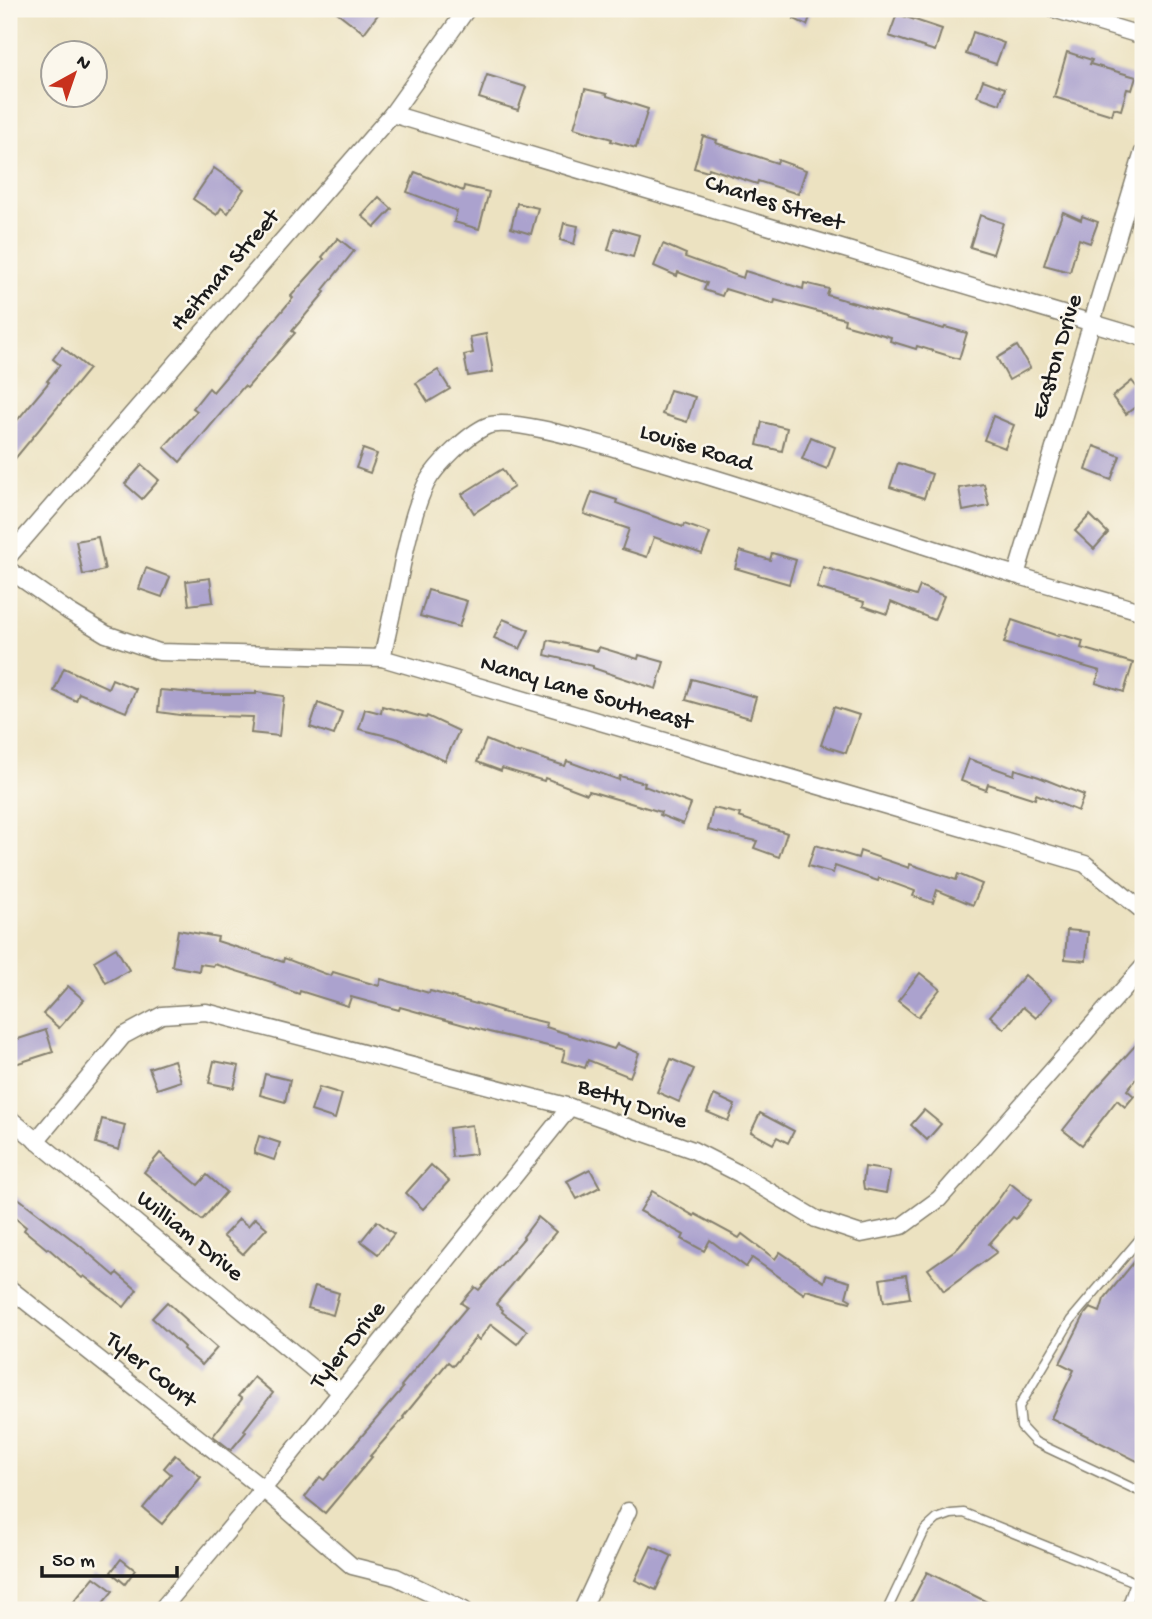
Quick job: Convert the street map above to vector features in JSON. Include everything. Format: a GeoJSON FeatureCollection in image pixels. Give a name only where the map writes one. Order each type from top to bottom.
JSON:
{"type":"FeatureCollection","features":[{"type":"Feature","properties":{"kind":"street","name":"Heitman Street"},"geometry":{"type":"LineString","coordinates":[[9,556],[392,114],[467,9]]}},
{"type":"Feature","properties":{"kind":"street"},"geometry":{"type":"LineString","coordinates":[[1053,9],[1143,36]]}},
{"type":"Feature","properties":{"kind":"street","name":"Charles Street"},"geometry":{"type":"LineString","coordinates":[[392,114],[1143,338]]}},
{"type":"Feature","properties":{"kind":"street","name":"Easton Drive"},"geometry":{"type":"LineString","coordinates":[[1016,575],[1143,152]]}},
{"type":"Feature","properties":{"kind":"street","name":"Louise Road"},"geometry":{"type":"LineString","coordinates":[[382,658],[409,535],[428,481],[443,461],[474,433],[497,424],[521,425],[562,434],[704,474],[1016,575],[1143,612]]}},
{"type":"Feature","properties":{"kind":"street","name":"Nancy Lane Southeast"},"geometry":{"type":"LineString","coordinates":[[9,570],[106,634],[159,652],[382,658],[1085,864],[1143,911]]}},
{"type":"Feature","properties":{"kind":"street","name":"Betty Drive"},"geometry":{"type":"LineString","coordinates":[[36,1140],[123,1036],[162,1015],[206,1012],[570,1107],[693,1150],[816,1219],[860,1234],[902,1226],[939,1199],[1143,967]]}},
{"type":"Feature","properties":{"kind":"street","name":"Tyler Drive"},"geometry":{"type":"LineString","coordinates":[[161,1610],[341,1392],[570,1107]]}},
{"type":"Feature","properties":{"kind":"street","name":"William Drive"},"geometry":{"type":"LineString","coordinates":[[9,1118],[341,1392]]}},
{"type":"Feature","properties":{"kind":"street","name":"Tyler Court"},"geometry":{"type":"LineString","coordinates":[[9,1288],[262,1489],[352,1566],[396,1577],[464,1610]]}},
{"type":"Feature","properties":{"kind":"street"},"geometry":{"type":"LineString","coordinates":[[582,1610],[628,1511]]}},
{"type":"Feature","properties":{"kind":"lane"},"geometry":{"type":"LineString","coordinates":[[1143,1235],[1070,1320],[1019,1407],[1021,1427],[1035,1443],[1143,1493]]}},
{"type":"Feature","properties":{"kind":"lane"},"geometry":{"type":"LineString","coordinates":[[887,1610],[925,1530],[937,1519],[964,1513],[1139,1581],[1125,1610]]}},
{"type":"Feature","properties":{"kind":"building"},"geometry":{"type":"Polygon","coordinates":[[[333,9],[382,9],[364,33],[333,9]]]}},
{"type":"Feature","properties":{"kind":"building"},"geometry":{"type":"Polygon","coordinates":[[[798,9],[813,9],[807,25],[794,19],[798,9]]]}},
{"type":"Feature","properties":{"kind":"building"},"geometry":{"type":"Polygon","coordinates":[[[897,14],[942,29],[935,51],[889,36],[897,14]]]}},
{"type":"Feature","properties":{"kind":"building"},"geometry":{"type":"Polygon","coordinates":[[[973,32],[1004,43],[996,64],[966,54],[973,32]]]}},
{"type":"Feature","properties":{"kind":"building"},"geometry":{"type":"Polygon","coordinates":[[[1067,52],[1092,60],[1090,64],[1136,77],[1132,90],[1127,89],[1121,110],[1114,108],[1112,115],[1054,97],[1067,52]]]}},
{"type":"Feature","properties":{"kind":"building"},"geometry":{"type":"Polygon","coordinates":[[[487,75],[526,87],[518,110],[479,98],[487,75]]]}},
{"type":"Feature","properties":{"kind":"building"},"geometry":{"type":"Polygon","coordinates":[[[983,80],[1005,88],[1000,104],[977,96],[983,80]]]}},
{"type":"Feature","properties":{"kind":"building"},"geometry":{"type":"Polygon","coordinates":[[[585,89],[648,109],[636,148],[574,128],[585,89]]]}},
{"type":"Feature","properties":{"kind":"building"},"geometry":{"type":"Polygon","coordinates":[[[703,136],[717,140],[716,143],[806,170],[798,194],[709,168],[708,172],[694,168],[703,136]]]}},
{"type":"Feature","properties":{"kind":"building"},"geometry":{"type":"Polygon","coordinates":[[[214,168],[244,189],[228,213],[221,208],[217,215],[193,199],[214,168]]]}},
{"type":"Feature","properties":{"kind":"building"},"geometry":{"type":"Polygon","coordinates":[[[415,172],[463,191],[464,186],[489,192],[479,229],[454,222],[457,211],[407,192],[415,172]]]}},
{"type":"Feature","properties":{"kind":"building"},"geometry":{"type":"Polygon","coordinates":[[[379,197],[392,209],[375,227],[362,216],[379,197]]]}},
{"type":"Feature","properties":{"kind":"building"},"geometry":{"type":"Polygon","coordinates":[[[517,203],[538,208],[531,234],[511,228],[517,203]]]}},
{"type":"Feature","properties":{"kind":"building"},"geometry":{"type":"Polygon","coordinates":[[[1063,212],[1081,220],[1082,216],[1098,222],[1090,243],[1079,239],[1070,272],[1044,265],[1063,212]]]}},
{"type":"Feature","properties":{"kind":"building"},"geometry":{"type":"Polygon","coordinates":[[[980,215],[1003,223],[993,254],[970,247],[980,215]]]}},
{"type":"Feature","properties":{"kind":"building"},"geometry":{"type":"Polygon","coordinates":[[[564,223],[578,226],[574,244],[560,240],[564,223]]]}},
{"type":"Feature","properties":{"kind":"building"},"geometry":{"type":"Polygon","coordinates":[[[614,228],[639,235],[633,257],[608,250],[614,228]]]}},
{"type":"Feature","properties":{"kind":"building"},"geometry":{"type":"Polygon","coordinates":[[[338,238],[354,251],[323,290],[325,292],[292,331],[295,333],[247,388],[244,386],[180,462],[164,447],[197,411],[193,408],[209,388],[213,392],[293,298],[291,296],[324,259],[322,257],[338,238]]]}},
{"type":"Feature","properties":{"kind":"building"},"geometry":{"type":"Polygon","coordinates":[[[663,244],[686,254],[685,257],[743,278],[745,271],[803,289],[804,283],[829,289],[827,295],[944,329],[945,327],[967,333],[959,359],[890,341],[891,337],[844,324],[845,319],[775,300],[774,304],[725,289],[722,296],[704,290],[707,283],[678,272],[677,276],[654,266],[663,244]]]}},
{"type":"Feature","properties":{"kind":"building"},"geometry":{"type":"Polygon","coordinates":[[[486,334],[493,372],[468,376],[464,355],[473,353],[470,337],[486,334]]]}},
{"type":"Feature","properties":{"kind":"building"},"geometry":{"type":"Polygon","coordinates":[[[1017,346],[1030,368],[1009,380],[997,358],[1017,346]]]}},
{"type":"Feature","properties":{"kind":"building"},"geometry":{"type":"Polygon","coordinates":[[[62,347],[89,369],[9,466],[9,430],[60,365],[53,359],[62,347]]]}},
{"type":"Feature","properties":{"kind":"building"},"geometry":{"type":"Polygon","coordinates":[[[438,370],[450,389],[428,402],[416,383],[438,370]]]}},
{"type":"Feature","properties":{"kind":"building"},"geometry":{"type":"Polygon","coordinates":[[[1132,381],[1143,395],[1143,401],[1126,414],[1112,397],[1132,381]]]}},
{"type":"Feature","properties":{"kind":"building"},"geometry":{"type":"Polygon","coordinates":[[[670,390],[695,397],[687,422],[662,414],[670,390]]]}},
{"type":"Feature","properties":{"kind":"building"},"geometry":{"type":"Polygon","coordinates":[[[993,416],[1014,425],[1005,448],[984,440],[993,416]]]}},
{"type":"Feature","properties":{"kind":"building"},"geometry":{"type":"Polygon","coordinates":[[[762,422],[787,428],[782,451],[757,445],[762,422]]]}},
{"type":"Feature","properties":{"kind":"building"},"geometry":{"type":"Polygon","coordinates":[[[811,437],[835,447],[827,469],[802,459],[811,437]]]}},
{"type":"Feature","properties":{"kind":"building"},"geometry":{"type":"Polygon","coordinates":[[[1094,446],[1120,456],[1111,480],[1086,470],[1094,446]]]}},
{"type":"Feature","properties":{"kind":"building"},"geometry":{"type":"Polygon","coordinates":[[[363,449],[377,454],[370,473],[356,468],[363,449]]]}},
{"type":"Feature","properties":{"kind":"building"},"geometry":{"type":"Polygon","coordinates":[[[898,463],[932,474],[924,498],[890,487],[898,463]]]}},
{"type":"Feature","properties":{"kind":"building"},"geometry":{"type":"Polygon","coordinates":[[[142,465],[159,480],[142,499],[125,484],[142,465]]]}},
{"type":"Feature","properties":{"kind":"building"},"geometry":{"type":"Polygon","coordinates":[[[502,469],[514,487],[474,513],[462,494],[502,469]]]}},
{"type":"Feature","properties":{"kind":"building"},"geometry":{"type":"Polygon","coordinates":[[[984,484],[989,506],[963,511],[959,488],[984,484]]]}},
{"type":"Feature","properties":{"kind":"building"},"geometry":{"type":"Polygon","coordinates":[[[592,492],[683,527],[684,524],[710,533],[702,554],[654,537],[647,557],[622,549],[629,529],[584,514],[592,492]]]}},
{"type":"Feature","properties":{"kind":"building"},"geometry":{"type":"Polygon","coordinates":[[[1090,515],[1108,533],[1094,549],[1075,531],[1090,515]]]}},
{"type":"Feature","properties":{"kind":"building"},"geometry":{"type":"Polygon","coordinates":[[[98,537],[105,570],[83,575],[76,541],[98,537]]]}},
{"type":"Feature","properties":{"kind":"building"},"geometry":{"type":"Polygon","coordinates":[[[740,551],[770,560],[772,553],[796,560],[789,584],[735,568],[740,551]]]}},
{"type":"Feature","properties":{"kind":"building"},"geometry":{"type":"Polygon","coordinates":[[[823,567],[916,596],[920,586],[944,596],[934,620],[891,602],[887,614],[863,606],[864,602],[817,588],[823,567]]]}},
{"type":"Feature","properties":{"kind":"building"},"geometry":{"type":"Polygon","coordinates":[[[146,568],[170,577],[162,597],[139,589],[146,568]]]}},
{"type":"Feature","properties":{"kind":"building"},"geometry":{"type":"Polygon","coordinates":[[[210,578],[213,602],[189,605],[186,581],[210,578]]]}},
{"type":"Feature","properties":{"kind":"building"},"geometry":{"type":"Polygon","coordinates":[[[428,590],[467,601],[459,627],[420,616],[428,590]]]}},
{"type":"Feature","properties":{"kind":"building"},"geometry":{"type":"Polygon","coordinates":[[[503,619],[529,630],[520,649],[494,638],[503,619]]]}},
{"type":"Feature","properties":{"kind":"building"},"geometry":{"type":"Polygon","coordinates":[[[1012,620],[1058,636],[1059,634],[1083,641],[1081,648],[1133,663],[1124,692],[1096,683],[1100,671],[1004,643],[1012,620]]]}},
{"type":"Feature","properties":{"kind":"building"},"geometry":{"type":"Polygon","coordinates":[[[548,640],[598,651],[599,647],[638,659],[639,655],[664,662],[656,689],[593,666],[545,655],[548,640]]]}},
{"type":"Feature","properties":{"kind":"building"},"geometry":{"type":"Polygon","coordinates":[[[64,668],[108,688],[112,679],[136,689],[126,712],[79,693],[76,701],[54,691],[64,668]]]}},
{"type":"Feature","properties":{"kind":"building"},"geometry":{"type":"Polygon","coordinates":[[[692,679],[756,697],[750,718],[686,700],[692,679]]]}},
{"type":"Feature","properties":{"kind":"building"},"geometry":{"type":"Polygon","coordinates":[[[160,690],[206,694],[256,692],[284,696],[279,736],[251,733],[253,717],[158,712],[160,690]]]}},
{"type":"Feature","properties":{"kind":"building"},"geometry":{"type":"Polygon","coordinates":[[[318,703],[342,712],[334,735],[310,727],[318,703]]]}},
{"type":"Feature","properties":{"kind":"building"},"geometry":{"type":"Polygon","coordinates":[[[382,706],[426,718],[427,716],[459,731],[445,761],[399,739],[359,729],[365,709],[381,713],[382,706]]]}},
{"type":"Feature","properties":{"kind":"building"},"geometry":{"type":"Polygon","coordinates":[[[834,707],[859,715],[846,753],[821,745],[834,707]]]}},
{"type":"Feature","properties":{"kind":"building"},"geometry":{"type":"Polygon","coordinates":[[[486,740],[520,754],[521,752],[565,766],[567,761],[619,780],[620,776],[645,783],[644,786],[691,804],[683,824],[660,815],[661,812],[589,791],[587,794],[545,778],[544,781],[502,768],[501,771],[477,762],[486,740]]]}},
{"type":"Feature","properties":{"kind":"building"},"geometry":{"type":"Polygon","coordinates":[[[969,759],[1014,775],[1015,769],[1084,795],[1078,811],[1036,794],[1035,799],[988,784],[986,790],[961,781],[969,759]]]}},
{"type":"Feature","properties":{"kind":"building"},"geometry":{"type":"Polygon","coordinates":[[[713,808],[740,814],[739,817],[787,833],[779,857],[754,848],[757,841],[708,830],[713,808]]]}},
{"type":"Feature","properties":{"kind":"building"},"geometry":{"type":"Polygon","coordinates":[[[815,845],[858,858],[860,851],[909,868],[910,864],[956,880],[958,874],[982,884],[973,905],[937,890],[933,903],[913,896],[915,891],[879,878],[878,881],[835,866],[833,873],[808,866],[815,845]]]}},
{"type":"Feature","properties":{"kind":"building"},"geometry":{"type":"Polygon","coordinates":[[[178,930],[218,937],[217,941],[283,962],[284,958],[331,976],[333,972],[379,986],[381,979],[476,1003],[547,1023],[546,1027],[614,1049],[617,1044],[639,1053],[630,1077],[588,1060],[585,1068],[562,1061],[565,1050],[400,1007],[399,1010],[351,997],[348,1006],[300,991],[299,994],[274,985],[275,983],[214,964],[200,964],[199,971],[172,966],[178,930]]]}},
{"type":"Feature","properties":{"kind":"building"},"geometry":{"type":"Polygon","coordinates":[[[1067,930],[1088,932],[1086,961],[1065,959],[1067,930]]]}},
{"type":"Feature","properties":{"kind":"building"},"geometry":{"type":"Polygon","coordinates":[[[116,948],[129,970],[106,983],[94,961],[116,948]]]}},
{"type":"Feature","properties":{"kind":"building"},"geometry":{"type":"Polygon","coordinates":[[[920,973],[940,989],[918,1017],[898,1001],[920,973]]]}},
{"type":"Feature","properties":{"kind":"building"},"geometry":{"type":"Polygon","coordinates":[[[1025,975],[1052,999],[1036,1018],[1023,1007],[1004,1029],[990,1016],[1025,975]]]}},
{"type":"Feature","properties":{"kind":"building"},"geometry":{"type":"Polygon","coordinates":[[[68,986],[84,1000],[59,1028],[43,1014],[68,986]]]}},
{"type":"Feature","properties":{"kind":"building"},"geometry":{"type":"Polygon","coordinates":[[[46,1030],[53,1052],[12,1065],[9,1042],[46,1030]]]}},
{"type":"Feature","properties":{"kind":"building"},"geometry":{"type":"Polygon","coordinates":[[[1143,1037],[1143,1070],[1127,1090],[1134,1096],[1125,1107],[1117,1100],[1082,1145],[1063,1130],[1143,1037]]]}},
{"type":"Feature","properties":{"kind":"building"},"geometry":{"type":"Polygon","coordinates":[[[671,1059],[694,1069],[679,1102],[657,1092],[671,1059]]]}},
{"type":"Feature","properties":{"kind":"building"},"geometry":{"type":"Polygon","coordinates":[[[174,1060],[181,1081],[157,1089],[149,1068],[174,1060]]]}},
{"type":"Feature","properties":{"kind":"building"},"geometry":{"type":"Polygon","coordinates":[[[214,1061],[239,1066],[234,1088],[209,1083],[214,1061]]]}},
{"type":"Feature","properties":{"kind":"building"},"geometry":{"type":"Polygon","coordinates":[[[265,1074],[290,1080],[285,1102],[260,1095],[265,1074]]]}},
{"type":"Feature","properties":{"kind":"building"},"geometry":{"type":"Polygon","coordinates":[[[319,1087],[342,1094],[335,1119],[311,1111],[319,1087]]]}},
{"type":"Feature","properties":{"kind":"building"},"geometry":{"type":"Polygon","coordinates":[[[714,1095],[735,1105],[728,1121],[707,1112],[714,1095]]]}},
{"type":"Feature","properties":{"kind":"building"},"geometry":{"type":"Polygon","coordinates":[[[924,1110],[941,1124],[927,1140],[911,1125],[924,1110]]]}},
{"type":"Feature","properties":{"kind":"building"},"geometry":{"type":"Polygon","coordinates":[[[760,1113],[794,1131],[788,1143],[777,1137],[773,1144],[751,1132],[760,1113]]]}},
{"type":"Feature","properties":{"kind":"building"},"geometry":{"type":"Polygon","coordinates":[[[102,1119],[125,1125],[119,1150],[96,1143],[102,1119]]]}},
{"type":"Feature","properties":{"kind":"building"},"geometry":{"type":"Polygon","coordinates":[[[472,1125],[476,1154],[452,1157],[449,1128],[472,1125]]]}},
{"type":"Feature","properties":{"kind":"building"},"geometry":{"type":"Polygon","coordinates":[[[259,1136],[280,1143],[274,1160],[254,1153],[259,1136]]]}},
{"type":"Feature","properties":{"kind":"building"},"geometry":{"type":"Polygon","coordinates":[[[160,1153],[198,1185],[207,1175],[226,1192],[202,1220],[144,1172],[160,1153]]]}},
{"type":"Feature","properties":{"kind":"building"},"geometry":{"type":"Polygon","coordinates":[[[431,1165],[449,1181],[423,1209],[406,1193],[431,1165]]]}},
{"type":"Feature","properties":{"kind":"building"},"geometry":{"type":"Polygon","coordinates":[[[865,1167],[890,1171],[886,1193],[864,1189],[865,1167]]]}},
{"type":"Feature","properties":{"kind":"building"},"geometry":{"type":"Polygon","coordinates":[[[590,1169],[600,1187],[577,1199],[567,1181],[590,1169]]]}},
{"type":"Feature","properties":{"kind":"building"},"geometry":{"type":"Polygon","coordinates":[[[1010,1183],[1031,1200],[1016,1219],[1013,1217],[989,1244],[997,1252],[944,1291],[928,1269],[958,1248],[1010,1183]]]}},
{"type":"Feature","properties":{"kind":"building"},"geometry":{"type":"Polygon","coordinates":[[[9,1191],[115,1276],[117,1273],[137,1290],[124,1307],[84,1276],[82,1278],[24,1230],[26,1227],[9,1213],[9,1191]]]}},
{"type":"Feature","properties":{"kind":"building"},"geometry":{"type":"Polygon","coordinates":[[[652,1191],[739,1238],[742,1234],[775,1259],[780,1252],[824,1282],[826,1275],[850,1282],[846,1297],[850,1302],[806,1290],[804,1294],[752,1258],[746,1267],[710,1240],[704,1251],[682,1239],[684,1235],[640,1211],[652,1191]]]}},
{"type":"Feature","properties":{"kind":"building"},"geometry":{"type":"Polygon","coordinates":[[[538,1217],[556,1232],[496,1304],[527,1331],[517,1344],[491,1324],[479,1340],[476,1337],[453,1366],[448,1362],[325,1513],[305,1497],[320,1477],[324,1480],[403,1388],[401,1386],[467,1307],[461,1303],[475,1287],[479,1290],[524,1238],[538,1217]]]}},
{"type":"Feature","properties":{"kind":"building"},"geometry":{"type":"Polygon","coordinates":[[[255,1218],[267,1228],[243,1254],[223,1236],[239,1219],[248,1226],[255,1218]]]}},
{"type":"Feature","properties":{"kind":"building"},"geometry":{"type":"Polygon","coordinates":[[[377,1221],[394,1234],[378,1254],[361,1241],[377,1221]]]}},
{"type":"Feature","properties":{"kind":"building"},"geometry":{"type":"Polygon","coordinates":[[[1143,1251],[1143,1464],[1051,1418],[1074,1370],[1060,1363],[1085,1314],[1090,1308],[1100,1312],[1104,1299],[1143,1251]]]}},
{"type":"Feature","properties":{"kind":"building"},"geometry":{"type":"Polygon","coordinates":[[[906,1275],[910,1298],[884,1302],[880,1279],[906,1275]]]}},
{"type":"Feature","properties":{"kind":"building"},"geometry":{"type":"Polygon","coordinates":[[[315,1286],[339,1293],[333,1315],[308,1308],[315,1286]]]}},
{"type":"Feature","properties":{"kind":"building"},"geometry":{"type":"Polygon","coordinates":[[[167,1302],[217,1348],[202,1365],[152,1318],[167,1302]]]}},
{"type":"Feature","properties":{"kind":"building"},"geometry":{"type":"Polygon","coordinates":[[[254,1377],[273,1393],[231,1450],[213,1436],[242,1399],[238,1396],[254,1377]]]}},
{"type":"Feature","properties":{"kind":"building"},"geometry":{"type":"Polygon","coordinates":[[[175,1455],[201,1477],[162,1524],[143,1508],[171,1474],[164,1468],[175,1455]]]}},
{"type":"Feature","properties":{"kind":"building"},"geometry":{"type":"Polygon","coordinates":[[[651,1546],[672,1556],[656,1590],[635,1580],[651,1546]]]}},
{"type":"Feature","properties":{"kind":"building"},"geometry":{"type":"Polygon","coordinates":[[[121,1559],[135,1570],[125,1584],[111,1572],[121,1559]]]}},
{"type":"Feature","properties":{"kind":"building"},"geometry":{"type":"Polygon","coordinates":[[[927,1572],[1003,1610],[907,1610],[927,1572]]]}},
{"type":"Feature","properties":{"kind":"building"},"geometry":{"type":"Polygon","coordinates":[[[94,1577],[113,1591],[97,1610],[67,1610],[94,1577]]]}},
{"type":"Feature","properties":{"kind":"waterway"},"geometry":{"type":"LineString","coordinates":[[9,15],[17,9]]}}]}
